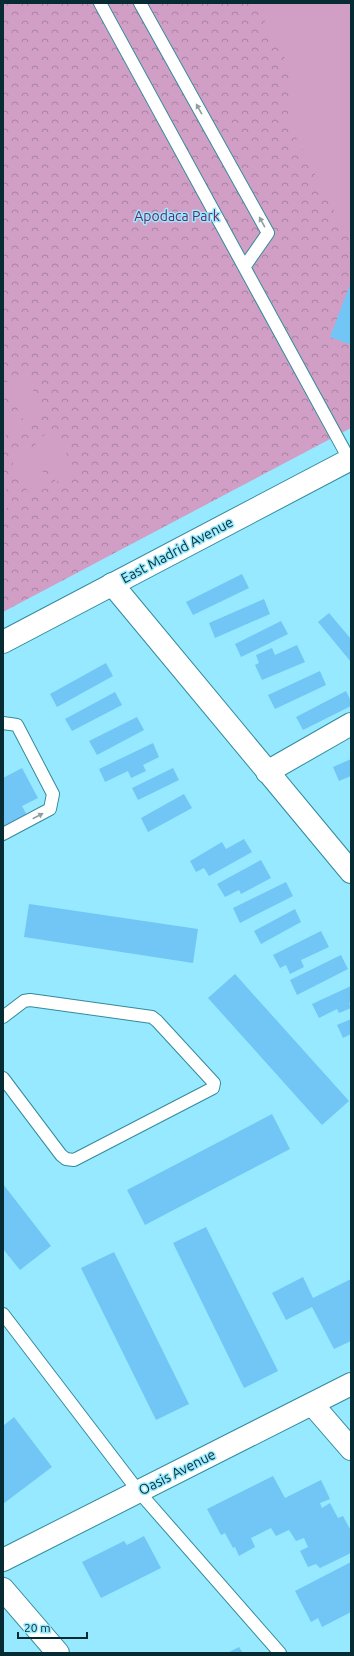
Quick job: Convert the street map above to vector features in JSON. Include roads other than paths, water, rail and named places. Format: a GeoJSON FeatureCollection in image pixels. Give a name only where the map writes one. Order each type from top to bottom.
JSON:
{"type":"FeatureCollection","features":[{"type":"Feature","properties":{"kind":"street","name":"East Madrid Avenue"},"geometry":{"type":"LineString","coordinates":[[3,642],[350,459]]}},
{"type":"Feature","properties":{"kind":"street"},"geometry":{"type":"LineString","coordinates":[[112,584],[351,872]]}},
{"type":"Feature","properties":{"kind":"street"},"geometry":{"type":"LineString","coordinates":[[268,772],[351,724]]}},
{"type":"Feature","properties":{"kind":"street","name":"Oasis Avenue"},"geometry":{"type":"LineString","coordinates":[[3,1560],[351,1384]]}},
{"type":"Feature","properties":{"kind":"street"},"geometry":{"type":"LineString","coordinates":[[312,1404],[351,1449]]}},
{"type":"Feature","properties":{"kind":"street"},"geometry":{"type":"LineString","coordinates":[[3,1589],[58,1653]]}},
{"type":"Feature","properties":{"kind":"lane"},"geometry":{"type":"LineString","coordinates":[[100,3],[350,459]]}},
{"type":"Feature","properties":{"kind":"lane"},"geometry":{"type":"LineString","coordinates":[[140,3],[268,233],[245,266]]}},
{"type":"Feature","properties":{"kind":"lane"},"geometry":{"type":"LineString","coordinates":[[3,723],[17,725],[53,794],[50,809],[3,834]]}},
{"type":"Feature","properties":{"kind":"lane"},"geometry":{"type":"LineString","coordinates":[[3,1017],[24,1001],[30,1000],[152,1018],[157,1020],[214,1083],[213,1088],[74,1160],[66,1159],[61,1155],[3,1078]]}},
{"type":"Feature","properties":{"kind":"lane"},"geometry":{"type":"LineString","coordinates":[[3,1314],[139,1492],[280,1653]]}},
{"type":"Feature","properties":{"kind":"park label","name":"Apodaca Park"},"geometry":{"type":"Point","coordinates":[177,216]}}]}
